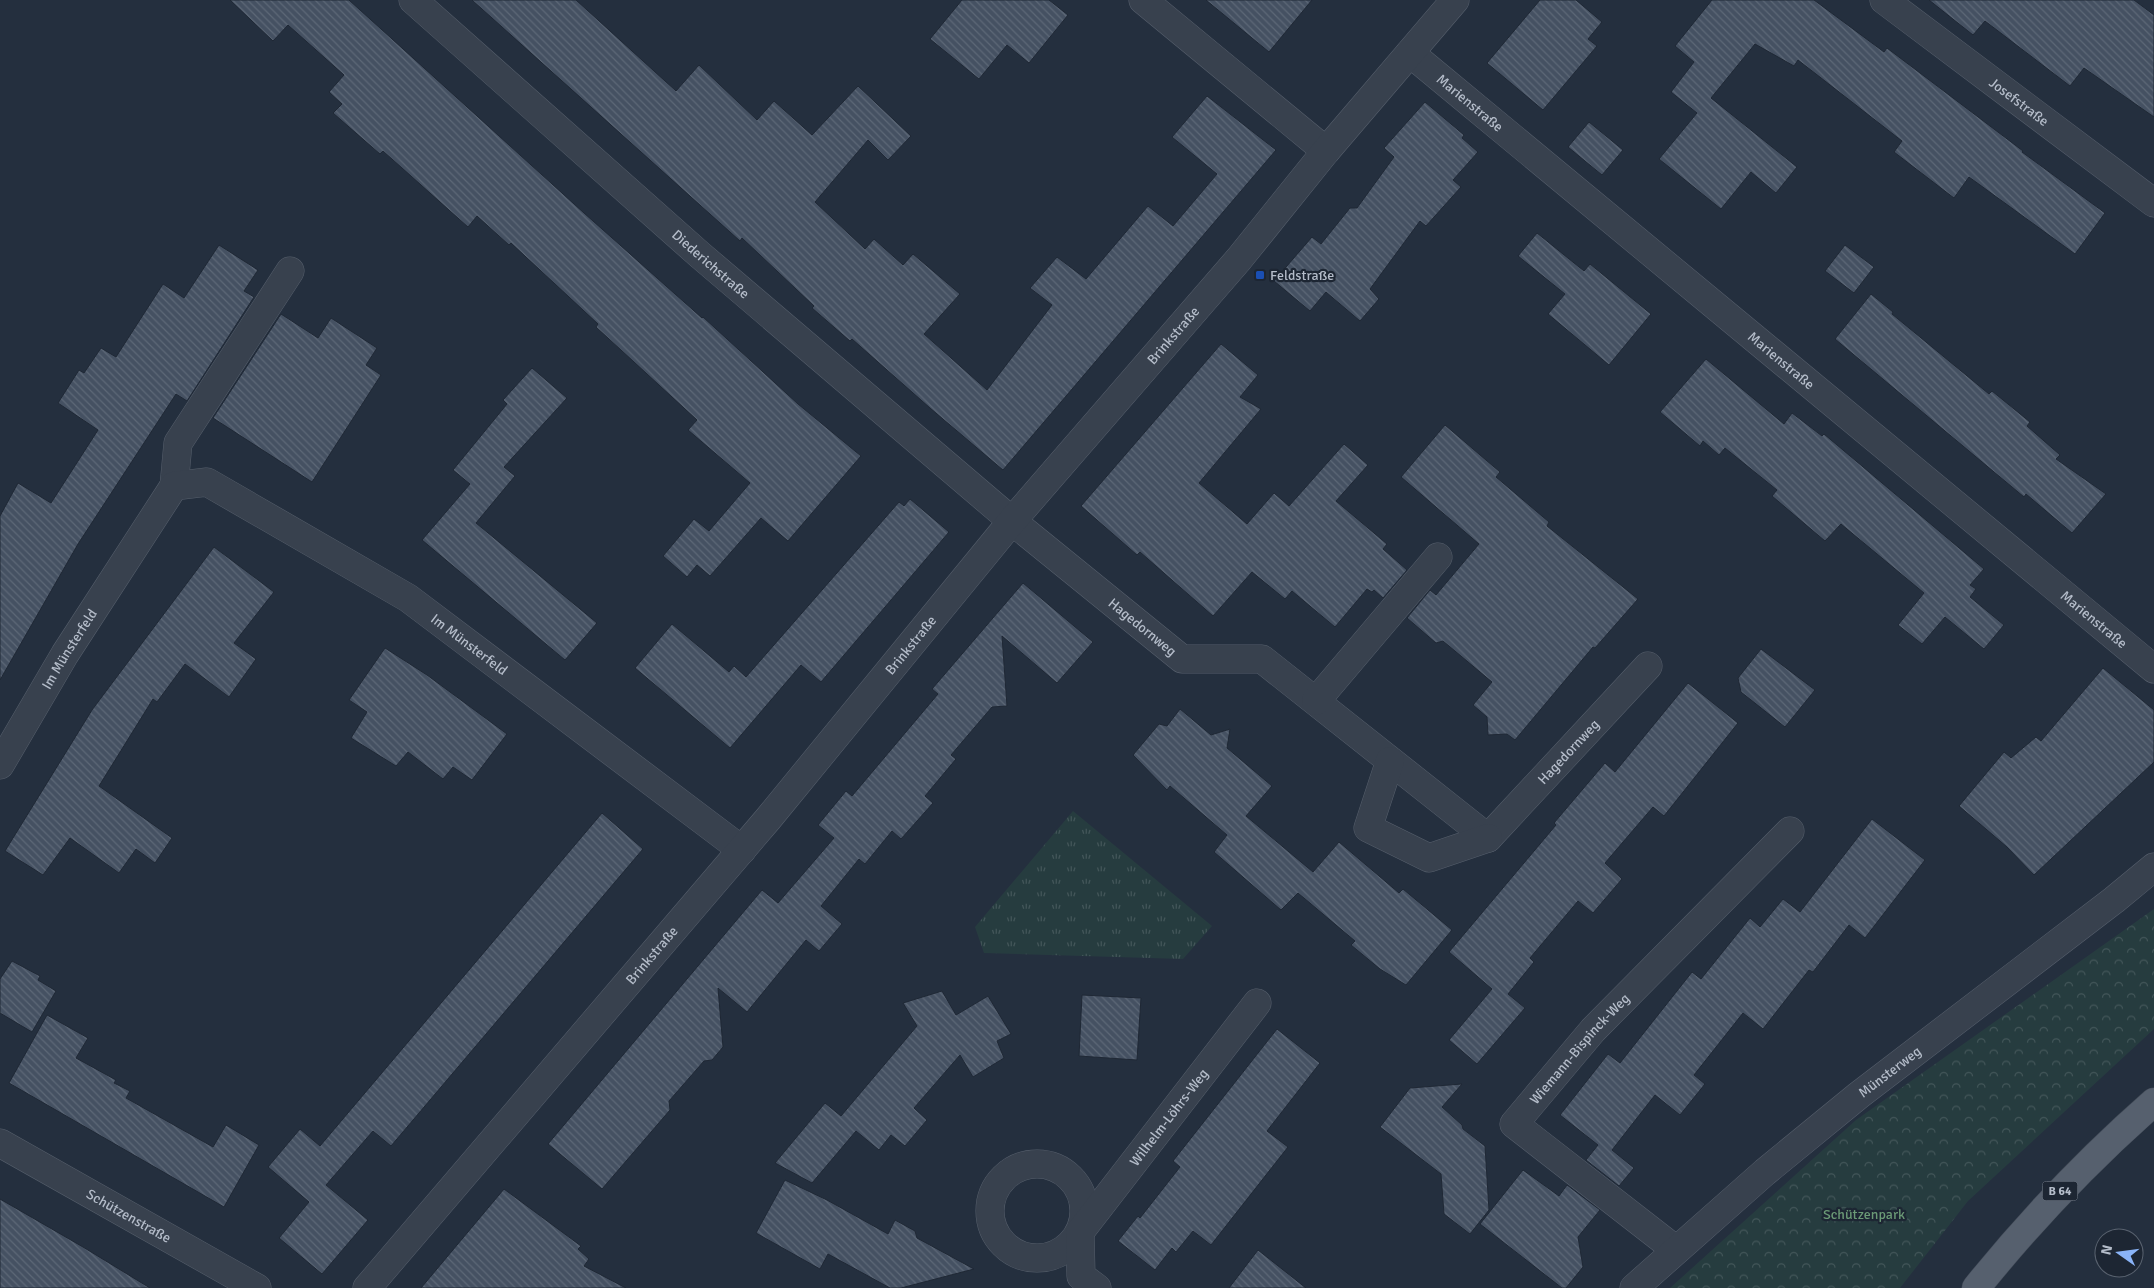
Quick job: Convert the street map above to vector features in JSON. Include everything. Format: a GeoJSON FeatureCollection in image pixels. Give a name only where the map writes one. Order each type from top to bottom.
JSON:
{"type":"FeatureCollection","features":[{"type":"Feature","properties":{"kind":"main road","name":"B 64"},"geometry":{"type":"LineString","coordinates":[[1976,1288],[2053,1198],[2117,1135],[2154,1102]]}},
{"type":"Feature","properties":{"kind":"street","name":"Diederichstraße"},"geometry":{"type":"LineString","coordinates":[[414,0],[700,255],[1012,521]]}},
{"type":"Feature","properties":{"kind":"street"},"geometry":{"type":"LineString","coordinates":[[1143,0],[1326,152]]}},
{"type":"Feature","properties":{"kind":"street","name":"Brinkstraße"},"geometry":{"type":"LineString","coordinates":[[367,1288],[742,850],[1012,521],[1239,259],[1326,152],[1455,0]]}},
{"type":"Feature","properties":{"kind":"street","name":"Josefstraße"},"geometry":{"type":"LineString","coordinates":[[1884,0],[2154,203]]}},
{"type":"Feature","properties":{"kind":"street","name":"Marienstraße"},"geometry":{"type":"LineString","coordinates":[[1410,53],[2154,669]]}},
{"type":"Feature","properties":{"kind":"street","name":"Im Münsterfeld"},"geometry":{"type":"LineString","coordinates":[[0,765],[65,654],[174,486],[178,443],[290,271]]}},
{"type":"Feature","properties":{"kind":"street","name":"Im Münsterfeld"},"geometry":{"type":"LineString","coordinates":[[174,486],[207,482],[408,598],[742,850]]}},
{"type":"Feature","properties":{"kind":"street","name":"Hagedornweg"},"geometry":{"type":"LineString","coordinates":[[1012,521],[1182,659],[1262,659],[1488,838]]}},
{"type":"Feature","properties":{"kind":"street"},"geometry":{"type":"LineString","coordinates":[[1316,701],[1438,557]]}},
{"type":"Feature","properties":{"kind":"street","name":"Hagedornweg"},"geometry":{"type":"LineString","coordinates":[[1390,761],[1368,828],[1429,858],[1488,838],[1648,666]]}},
{"type":"Feature","properties":{"kind":"street","name":"Wiemann-Bispinck-Weg"},"geometry":{"type":"LineString","coordinates":[[1676,1250],[1514,1124],[1593,1030],[1790,830]]}},
{"type":"Feature","properties":{"kind":"street","name":"Münsterweg"},"geometry":{"type":"LineString","coordinates":[[1634,1288],[1765,1172],[1859,1095],[2114,900],[2154,866]]}},
{"type":"Feature","properties":{"kind":"street","name":"Wilhelm-Löhrs-Weg"},"geometry":{"type":"LineString","coordinates":[[1097,1288],[1081,1276],[1080,1232],[1257,1003]]}},
{"type":"Feature","properties":{"kind":"street","name":"Schützenstraße"},"geometry":{"type":"LineString","coordinates":[[0,1143],[257,1288]]}},
{"type":"Feature","properties":{"kind":"green space"},"geometry":{"type":"Polygon","coordinates":[[[1073,811],[1212,926],[1183,959],[984,953],[975,927],[1073,811]]]}},
{"type":"Feature","properties":{"kind":"green space","name":"Schützenpark"},"geometry":{"type":"Polygon","coordinates":[[[2154,909],[2154,1029],[1968,1201],[1900,1288],[1670,1288],[1856,1120],[2154,909]]]}},
{"type":"Feature","properties":{"kind":"building"},"geometry":{"type":"Polygon","coordinates":[[[230,0],[349,0],[798,404],[861,456],[788,541],[761,518],[710,576],[697,565],[687,577],[663,556],[694,519],[709,531],[750,483],[688,430],[697,420],[596,327],[598,324],[511,243],[509,245],[477,216],[468,227],[383,151],[380,154],[333,113],[342,104],[329,92],[344,75],[288,25],[273,41],[230,0]]]}},
{"type":"Feature","properties":{"kind":"building"},"geometry":{"type":"Polygon","coordinates":[[[472,0],[576,0],[676,91],[699,65],[757,120],[774,101],[812,135],[858,86],[911,136],[888,160],[868,140],[815,202],[865,249],[874,239],[903,265],[913,254],[960,294],[924,334],[987,390],[1052,305],[1030,288],[1057,257],[1086,279],[1148,206],[1173,226],[1217,174],[1172,137],[1207,96],[1276,150],[1003,470],[852,339],[850,341],[812,308],[814,306],[742,238],[740,241],[472,0]]]}},
{"type":"Feature","properties":{"kind":"building"},"geometry":{"type":"Polygon","coordinates":[[[962,0],[1049,0],[1068,15],[1029,63],[1007,45],[979,79],[930,39],[962,0]]]}},
{"type":"Feature","properties":{"kind":"building"},"geometry":{"type":"Polygon","coordinates":[[[1206,0],[1312,0],[1269,52],[1206,0]]]}},
{"type":"Feature","properties":{"kind":"building"},"geometry":{"type":"Polygon","coordinates":[[[1540,0],[1576,0],[1602,22],[1588,39],[1597,46],[1543,110],[1487,63],[1540,0]]]}},
{"type":"Feature","properties":{"kind":"building"},"geometry":{"type":"Polygon","coordinates":[[[1712,0],[1814,0],[1884,52],[1887,48],[2105,213],[2075,254],[1969,177],[1954,198],[1894,152],[1902,141],[1798,60],[1794,66],[1755,44],[1711,98],[1797,167],[1776,193],[1751,172],[1721,209],[1659,159],[1697,113],[1671,92],[1694,62],[1675,46],[1712,0]]]}},
{"type":"Feature","properties":{"kind":"building"},"geometry":{"type":"Polygon","coordinates":[[[1929,0],[2134,0],[2154,15],[2154,117],[2084,68],[2070,86],[1985,21],[1973,35],[1929,0]]]}},
{"type":"Feature","properties":{"kind":"building"},"geometry":{"type":"Polygon","coordinates":[[[1425,102],[1464,135],[1462,138],[1478,152],[1453,180],[1461,187],[1426,226],[1420,221],[1370,289],[1379,299],[1360,321],[1326,292],[1310,311],[1274,281],[1312,237],[1321,244],[1350,208],[1357,208],[1394,157],[1384,148],[1425,102]]]}},
{"type":"Feature","properties":{"kind":"building"},"geometry":{"type":"Polygon","coordinates":[[[1589,122],[1623,150],[1602,175],[1568,147],[1589,122]]]}},
{"type":"Feature","properties":{"kind":"building"},"geometry":{"type":"Polygon","coordinates":[[[1537,233],[1584,271],[1590,264],[1651,314],[1609,365],[1548,314],[1565,294],[1518,256],[1537,233]]]}},
{"type":"Feature","properties":{"kind":"building"},"geometry":{"type":"Polygon","coordinates":[[[219,245],[258,270],[244,291],[254,297],[187,401],[176,394],[78,544],[0,680],[0,516],[18,483],[51,503],[98,430],[58,403],[79,370],[84,373],[101,348],[116,357],[163,284],[184,298],[219,245]]]}},
{"type":"Feature","properties":{"kind":"building"},"geometry":{"type":"Polygon","coordinates":[[[1845,245],[1874,267],[1854,293],[1825,271],[1845,245]]]}},
{"type":"Feature","properties":{"kind":"building"},"geometry":{"type":"Polygon","coordinates":[[[1871,294],[1893,312],[1892,314],[1989,394],[1992,391],[2030,422],[2027,426],[2060,455],[2056,459],[2106,494],[2072,533],[2026,494],[2024,497],[1835,339],[1871,294]]]}},
{"type":"Feature","properties":{"kind":"building"},"geometry":{"type":"Polygon","coordinates":[[[281,314],[318,338],[331,318],[377,348],[366,365],[381,375],[312,482],[213,418],[281,314]]]}},
{"type":"Feature","properties":{"kind":"building"},"geometry":{"type":"Polygon","coordinates":[[[1221,344],[1258,375],[1240,397],[1261,409],[1199,483],[1247,524],[1274,493],[1289,506],[1344,444],[1368,465],[1336,501],[1387,544],[1383,549],[1407,570],[1383,598],[1374,590],[1372,592],[1367,589],[1335,627],[1292,591],[1285,599],[1252,572],[1213,616],[1140,552],[1137,555],[1081,506],[1221,344]]]}},
{"type":"Feature","properties":{"kind":"building"},"geometry":{"type":"Polygon","coordinates":[[[1706,359],[1784,424],[1792,413],[1822,436],[1824,434],[1984,569],[1970,585],[1976,589],[1970,597],[2004,625],[1984,649],[1945,617],[1922,644],[1898,625],[1924,593],[1841,524],[1825,541],[1772,496],[1777,490],[1725,448],[1719,455],[1703,441],[1700,446],[1660,412],[1706,359]]]}},
{"type":"Feature","properties":{"kind":"building"},"geometry":{"type":"Polygon","coordinates":[[[532,368],[567,398],[504,467],[515,476],[476,523],[597,623],[565,660],[422,540],[470,484],[453,470],[507,404],[503,400],[532,368]]]}},
{"type":"Feature","properties":{"kind":"building"},"geometry":{"type":"Polygon","coordinates":[[[1445,425],[1500,472],[1496,477],[1549,522],[1547,526],[1638,599],[1595,648],[1593,647],[1515,740],[1507,734],[1488,735],[1487,717],[1473,705],[1492,682],[1443,641],[1436,643],[1407,618],[1430,590],[1436,595],[1479,544],[1401,477],[1445,425]]]}},
{"type":"Feature","properties":{"kind":"building"},"geometry":{"type":"Polygon","coordinates":[[[910,499],[949,532],[821,682],[801,665],[730,748],[635,668],[672,624],[729,672],[734,666],[746,677],[899,502],[904,506],[910,499]]]}},
{"type":"Feature","properties":{"kind":"building"},"geometry":{"type":"Polygon","coordinates":[[[214,547],[274,592],[234,643],[256,659],[229,697],[185,664],[157,702],[153,699],[99,786],[172,838],[155,863],[136,849],[119,873],[70,838],[43,875],[5,851],[92,710],[214,547]]]}},
{"type":"Feature","properties":{"kind":"building"},"geometry":{"type":"Polygon","coordinates":[[[1023,583],[1093,642],[1057,683],[1002,636],[1007,706],[992,707],[951,755],[956,759],[925,796],[933,803],[901,839],[892,831],[865,864],[859,859],[821,906],[842,924],[819,951],[806,940],[747,1012],[718,988],[723,1047],[712,1060],[704,1061],[669,1101],[670,1110],[602,1189],[548,1144],[762,890],[778,903],[834,838],[818,825],[846,791],[852,796],[938,694],[932,689],[1023,583]]]}},
{"type":"Feature","properties":{"kind":"building"},"geometry":{"type":"Polygon","coordinates":[[[385,648],[427,675],[507,734],[472,780],[453,767],[443,779],[408,752],[396,766],[351,738],[367,712],[349,700],[385,648]]]}},
{"type":"Feature","properties":{"kind":"building"},"geometry":{"type":"Polygon","coordinates":[[[1761,649],[1815,690],[1785,727],[1741,692],[1738,678],[1761,649]]]}},
{"type":"Feature","properties":{"kind":"building"},"geometry":{"type":"Polygon","coordinates":[[[2103,668],[2154,710],[2154,762],[2034,875],[2007,847],[1959,806],[2004,752],[2011,758],[2036,737],[2041,741],[2103,668]]]}},
{"type":"Feature","properties":{"kind":"building"},"geometry":{"type":"Polygon","coordinates":[[[1688,683],[1738,723],[1664,816],[1653,807],[1605,863],[1622,879],[1593,913],[1578,901],[1530,958],[1534,962],[1508,994],[1525,1008],[1477,1064],[1449,1040],[1492,989],[1449,952],[1556,825],[1554,823],[1605,763],[1615,772],[1688,683]]]}},
{"type":"Feature","properties":{"kind":"building"},"geometry":{"type":"Polygon","coordinates":[[[1180,709],[1211,735],[1230,729],[1227,748],[1272,786],[1246,816],[1313,872],[1339,842],[1399,893],[1403,889],[1452,930],[1406,985],[1380,969],[1351,945],[1355,941],[1298,893],[1281,910],[1214,852],[1227,835],[1170,786],[1167,790],[1133,755],[1159,724],[1167,726],[1180,709]]]}},
{"type":"Feature","properties":{"kind":"building"},"geometry":{"type":"Polygon","coordinates":[[[602,813],[643,849],[391,1146],[373,1131],[326,1185],[368,1220],[322,1274],[279,1238],[309,1202],[268,1167],[300,1129],[320,1146],[602,813]]]}},
{"type":"Feature","properties":{"kind":"building"},"geometry":{"type":"Polygon","coordinates":[[[1872,819],[1925,860],[1865,938],[1849,925],[1813,972],[1809,970],[1763,1029],[1743,1013],[1694,1075],[1705,1084],[1680,1115],[1655,1095],[1612,1150],[1634,1168],[1619,1186],[1586,1160],[1598,1145],[1560,1115],[1608,1054],[1620,1063],[1692,972],[1701,979],[1750,918],[1760,927],[1783,899],[1800,912],[1872,819]]]}},
{"type":"Feature","properties":{"kind":"building"},"geometry":{"type":"Polygon","coordinates":[[[12,961],[40,976],[38,980],[56,991],[32,1032],[0,1013],[0,979],[12,961]]]}},
{"type":"Feature","properties":{"kind":"building"},"geometry":{"type":"Polygon","coordinates":[[[942,991],[956,1015],[988,996],[1011,1034],[997,1041],[1004,1058],[973,1077],[960,1055],[914,1108],[927,1120],[905,1146],[891,1135],[879,1150],[856,1131],[812,1183],[775,1163],[825,1103],[841,1116],[917,1026],[903,1003],[942,991]]]}},
{"type":"Feature","properties":{"kind":"building"},"geometry":{"type":"Polygon","coordinates":[[[1082,995],[1141,998],[1137,1060],[1079,1056],[1082,995]]]}},
{"type":"Feature","properties":{"kind":"building"},"geometry":{"type":"Polygon","coordinates":[[[47,1015],[88,1038],[76,1058],[116,1080],[114,1083],[130,1091],[126,1098],[213,1147],[226,1125],[259,1145],[224,1207],[9,1083],[47,1015]]]}},
{"type":"Feature","properties":{"kind":"building"},"geometry":{"type":"Polygon","coordinates":[[[1277,1029],[1320,1063],[1267,1131],[1288,1147],[1211,1245],[1193,1231],[1176,1252],[1172,1248],[1155,1270],[1118,1241],[1138,1216],[1140,1218],[1180,1167],[1173,1161],[1277,1029]]]}},
{"type":"Feature","properties":{"kind":"building"},"geometry":{"type":"Polygon","coordinates":[[[1462,1084],[1442,1107],[1462,1125],[1463,1129],[1485,1146],[1489,1210],[1470,1234],[1444,1214],[1441,1174],[1380,1127],[1410,1088],[1462,1084]]]}},
{"type":"Feature","properties":{"kind":"building"},"geometry":{"type":"Polygon","coordinates":[[[1523,1170],[1559,1196],[1567,1185],[1600,1210],[1578,1237],[1583,1267],[1566,1288],[1562,1288],[1480,1224],[1523,1170]]]}},
{"type":"Feature","properties":{"kind":"building"},"geometry":{"type":"Polygon","coordinates":[[[785,1180],[827,1200],[888,1234],[895,1220],[915,1231],[917,1238],[974,1269],[901,1288],[890,1288],[828,1254],[820,1269],[756,1233],[785,1180]]]}},
{"type":"Feature","properties":{"kind":"building"},"geometry":{"type":"Polygon","coordinates":[[[504,1189],[581,1246],[578,1249],[589,1259],[584,1266],[626,1288],[421,1288],[504,1189]]]}},
{"type":"Feature","properties":{"kind":"building"},"geometry":{"type":"Polygon","coordinates":[[[0,1199],[83,1247],[150,1288],[0,1288],[0,1199]]]}},
{"type":"Feature","properties":{"kind":"building"},"geometry":{"type":"Polygon","coordinates":[[[1258,1250],[1306,1288],[1229,1288],[1258,1250]]]}},
{"type":"Feature","properties":{"kind":"place","name":"Feldstraße"},"geometry":{"type":"Point","coordinates":[1260,275]}}]}
